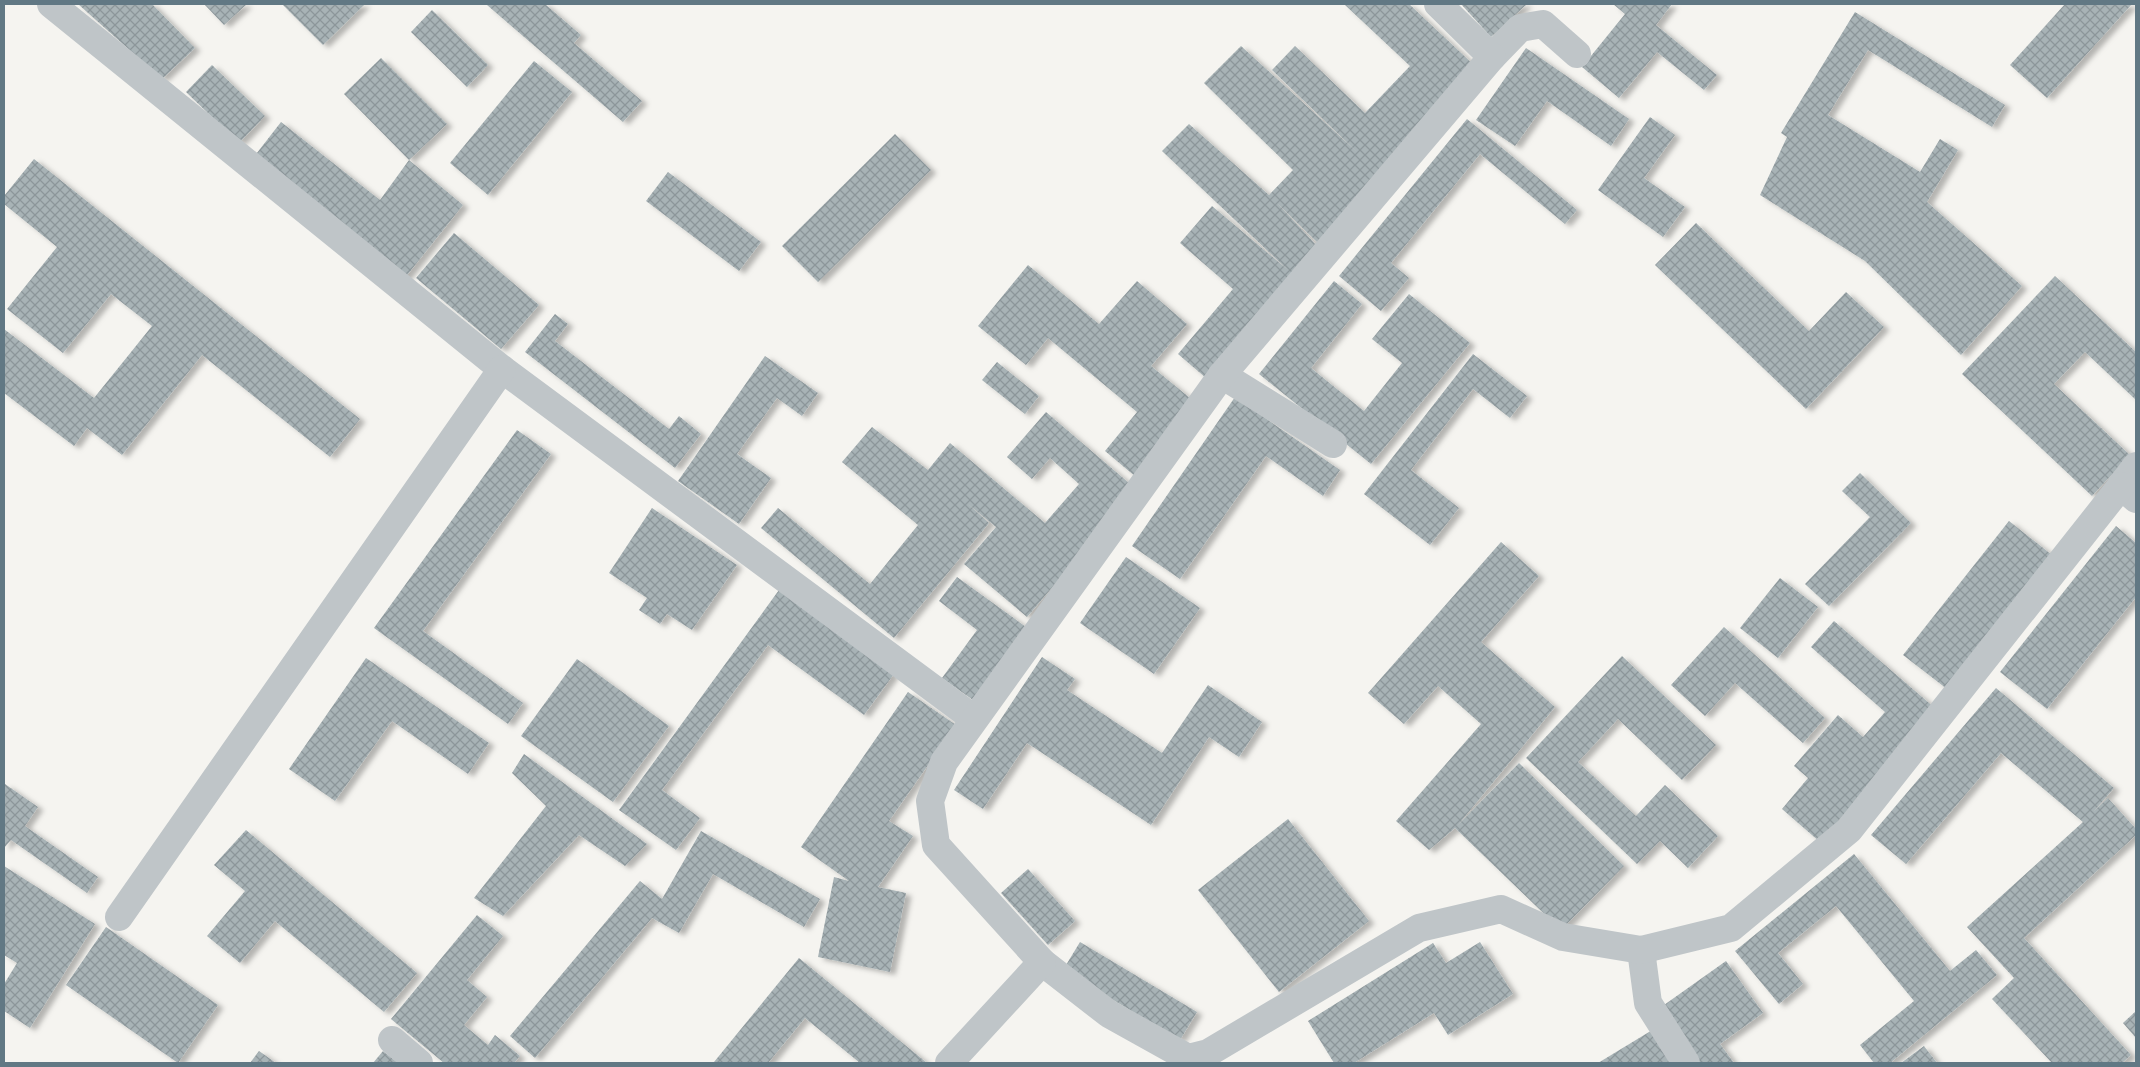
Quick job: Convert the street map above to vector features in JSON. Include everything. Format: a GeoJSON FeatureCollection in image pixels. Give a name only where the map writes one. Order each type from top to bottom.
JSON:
{"type":"FeatureCollection","features":[{"type":"Feature","properties":{"kind":"street"},"geometry":{"type":"LineString","coordinates":[[51,4],[502,370],[973,718]]}},
{"type":"Feature","properties":{"kind":"street"},"geometry":{"type":"LineString","coordinates":[[1438,4],[1492,57]]}},
{"type":"Feature","properties":{"kind":"street"},"geometry":{"type":"LineString","coordinates":[[1577,54],[1543,24],[1520,28],[1492,57],[1222,375],[973,718],[944,762],[930,801],[936,845],[1042,962],[1109,1014],[1188,1058],[1215,1058],[1419,928],[1501,909],[1563,937],[1641,950],[1732,928],[1849,830],[2131,484]]}},
{"type":"Feature","properties":{"kind":"street"},"geometry":{"type":"LineString","coordinates":[[119,917],[502,370]]}},
{"type":"Feature","properties":{"kind":"street"},"geometry":{"type":"LineString","coordinates":[[1222,375],[1333,444]]}},
{"type":"Feature","properties":{"kind":"street"},"geometry":{"type":"LineString","coordinates":[[1641,950],[1648,1003],[1686,1063]]}},
{"type":"Feature","properties":{"kind":"street"},"geometry":{"type":"LineString","coordinates":[[949,1063],[1042,962]]}},
{"type":"Feature","properties":{"kind":"street"},"geometry":{"type":"LineString","coordinates":[[392,1040],[419,1063]]}},
{"type":"Feature","properties":{"kind":"building"},"geometry":{"type":"Polygon","coordinates":[[[78,4],[152,4],[195,48],[162,79],[78,4]]]}},
{"type":"Feature","properties":{"kind":"building"},"geometry":{"type":"Polygon","coordinates":[[[204,4],[247,4],[224,25],[204,4]]]}},
{"type":"Feature","properties":{"kind":"building"},"geometry":{"type":"Polygon","coordinates":[[[282,4],[365,4],[323,45],[282,4]]]}},
{"type":"Feature","properties":{"kind":"building"},"geometry":{"type":"Polygon","coordinates":[[[545,4],[581,35],[574,43],[642,101],[623,122],[487,5],[545,4]]]}},
{"type":"Feature","properties":{"kind":"building"},"geometry":{"type":"Polygon","coordinates":[[[1344,4],[1409,4],[1476,67],[1319,244],[1277,203],[1319,248],[1206,378],[1178,354],[1233,289],[1180,243],[1212,206],[1288,270],[1162,151],[1189,124],[1269,195],[1293,170],[1204,83],[1241,46],[1357,152],[1272,70],[1295,46],[1365,113],[1410,66],[1344,4]]]}},
{"type":"Feature","properties":{"kind":"building"},"geometry":{"type":"Polygon","coordinates":[[[1461,4],[1527,4],[1491,37],[1461,4]]]}},
{"type":"Feature","properties":{"kind":"building"},"geometry":{"type":"Polygon","coordinates":[[[1613,4],[1672,4],[1656,25],[1717,75],[1704,90],[1657,52],[1619,98],[1582,67],[1625,14],[1613,4]]]}},
{"type":"Feature","properties":{"kind":"building"},"geometry":{"type":"Polygon","coordinates":[[[2065,4],[2132,4],[2047,98],[2010,65],[2065,4]]]}},
{"type":"Feature","properties":{"kind":"building"},"geometry":{"type":"Polygon","coordinates":[[[432,10],[488,65],[467,87],[411,32],[432,10]]]}},
{"type":"Feature","properties":{"kind":"building"},"geometry":{"type":"Polygon","coordinates":[[[1855,12],[2005,105],[1992,127],[1868,50],[1828,115],[1920,172],[1940,139],[1958,150],[1927,202],[2022,286],[1961,355],[1865,261],[1760,195],[1787,137],[1781,133],[1855,12]]]}},
{"type":"Feature","properties":{"kind":"building"},"geometry":{"type":"Polygon","coordinates":[[[1526,48],[1629,119],[1611,146],[1547,101],[1515,146],[1476,120],[1526,48]]]}},
{"type":"Feature","properties":{"kind":"building"},"geometry":{"type":"Polygon","coordinates":[[[381,58],[447,124],[409,160],[344,94],[381,58]]]}},
{"type":"Feature","properties":{"kind":"building"},"geometry":{"type":"Polygon","coordinates":[[[534,61],[572,92],[488,195],[450,163],[534,61]]]}},
{"type":"Feature","properties":{"kind":"building"},"geometry":{"type":"Polygon","coordinates":[[[212,65],[265,116],[239,143],[186,92],[212,65]]]}},
{"type":"Feature","properties":{"kind":"building"},"geometry":{"type":"Polygon","coordinates":[[[1650,117],[1675,135],[1644,178],[1685,207],[1663,237],[1598,190],[1650,117]]]}},
{"type":"Feature","properties":{"kind":"building"},"geometry":{"type":"Polygon","coordinates":[[[1467,119],[1577,210],[1565,224],[1480,154],[1391,263],[1409,278],[1381,311],[1339,276],[1467,119]]]}},
{"type":"Feature","properties":{"kind":"building"},"geometry":{"type":"Polygon","coordinates":[[[281,122],[380,200],[409,160],[463,205],[404,279],[253,158],[281,122]]]}},
{"type":"Feature","properties":{"kind":"building"},"geometry":{"type":"Polygon","coordinates":[[[895,134],[931,170],[818,282],[782,246],[895,134]]]}},
{"type":"Feature","properties":{"kind":"building"},"geometry":{"type":"Polygon","coordinates":[[[34,159],[360,419],[330,457],[202,355],[122,455],[87,428],[74,446],[4,393],[4,329],[94,398],[152,326],[111,294],[63,353],[7,309],[57,247],[4,204],[4,196],[34,159]]]}},
{"type":"Feature","properties":{"kind":"building"},"geometry":{"type":"Polygon","coordinates":[[[668,172],[761,242],[739,271],[646,201],[668,172]]]}},
{"type":"Feature","properties":{"kind":"building"},"geometry":{"type":"Polygon","coordinates":[[[1696,223],[1809,331],[1846,292],[1884,327],[1806,409],[1655,265],[1696,223]]]}},
{"type":"Feature","properties":{"kind":"building"},"geometry":{"type":"Polygon","coordinates":[[[454,233],[539,305],[501,349],[416,278],[454,233]]]}},
{"type":"Feature","properties":{"kind":"building"},"geometry":{"type":"Polygon","coordinates":[[[1028,265],[1099,324],[1137,281],[1187,324],[1151,366],[1196,403],[1136,477],[1105,451],[1137,412],[1048,338],[1026,365],[978,326],[1028,265]]]}},
{"type":"Feature","properties":{"kind":"building"},"geometry":{"type":"Polygon","coordinates":[[[2055,276],[2136,352],[2136,400],[2085,352],[2054,384],[2130,455],[2092,496],[1962,374],[2055,276]]]}},
{"type":"Feature","properties":{"kind":"building"},"geometry":{"type":"Polygon","coordinates":[[[1334,281],[1362,304],[1311,368],[1364,411],[1402,363],[1372,339],[1409,294],[1470,343],[1371,464],[1259,374],[1334,281]]]}},
{"type":"Feature","properties":{"kind":"building"},"geometry":{"type":"Polygon","coordinates":[[[555,314],[568,324],[555,341],[669,429],[679,416],[701,434],[675,468],[525,352],[555,314]]]}},
{"type":"Feature","properties":{"kind":"building"},"geometry":{"type":"Polygon","coordinates":[[[1473,354],[1527,396],[1510,418],[1473,389],[1411,470],[1459,508],[1430,545],[1364,494],[1473,354]]]}},
{"type":"Feature","properties":{"kind":"building"},"geometry":{"type":"Polygon","coordinates":[[[765,356],[818,393],[802,416],[777,398],[737,454],[771,478],[739,524],[678,481],[765,356]]]}},
{"type":"Feature","properties":{"kind":"building"},"geometry":{"type":"Polygon","coordinates":[[[997,362],[1039,396],[1025,414],[982,380],[997,362]]]}},
{"type":"Feature","properties":{"kind":"building"},"geometry":{"type":"Polygon","coordinates":[[[1235,397],[1340,470],[1323,496],[1266,456],[1180,579],[1132,546],[1235,397]]]}},
{"type":"Feature","properties":{"kind":"building"},"geometry":{"type":"Polygon","coordinates":[[[1046,412],[1136,489],[1027,617],[964,564],[996,527],[968,504],[989,523],[894,638],[761,528],[778,508],[870,584],[918,525],[842,462],[872,427],[928,470],[950,443],[1045,523],[1079,484],[1050,458],[1032,479],[1007,457],[1046,412]]]}},
{"type":"Feature","properties":{"kind":"building"},"geometry":{"type":"Polygon","coordinates":[[[517,430],[551,454],[423,631],[523,703],[508,724],[374,628],[517,430]]]}},
{"type":"Feature","properties":{"kind":"building"},"geometry":{"type":"Polygon","coordinates":[[[1860,473],[1911,523],[1829,606],[1805,584],[1870,517],[1842,491],[1860,473]]]}},
{"type":"Feature","properties":{"kind":"building"},"geometry":{"type":"Polygon","coordinates":[[[652,508],[737,565],[692,630],[667,614],[660,624],[639,610],[647,598],[609,573],[652,508]]]}},
{"type":"Feature","properties":{"kind":"building"},"geometry":{"type":"Polygon","coordinates":[[[2009,521],[2052,555],[1947,689],[1903,655],[2009,521]]]}},
{"type":"Feature","properties":{"kind":"building"},"geometry":{"type":"Polygon","coordinates":[[[2116,526],[2136,543],[2136,597],[2047,709],[2000,672],[2116,526]]]}},
{"type":"Feature","properties":{"kind":"building"},"geometry":{"type":"Polygon","coordinates":[[[1501,542],[1539,576],[1481,642],[1555,707],[1458,825],[1519,763],[1624,866],[1561,930],[1455,828],[1429,850],[1396,821],[1481,724],[1438,686],[1404,724],[1368,693],[1501,542]]]}},
{"type":"Feature","properties":{"kind":"building"},"geometry":{"type":"Polygon","coordinates":[[[1126,557],[1200,608],[1154,674],[1080,623],[1126,557]]]}},
{"type":"Feature","properties":{"kind":"building"},"geometry":{"type":"Polygon","coordinates":[[[957,577],[1026,627],[973,700],[942,678],[977,630],[939,601],[957,577]]]}},
{"type":"Feature","properties":{"kind":"building"},"geometry":{"type":"Polygon","coordinates":[[[1780,578],[1818,607],[1778,658],[1740,628],[1780,578]]]}},
{"type":"Feature","properties":{"kind":"building"},"geometry":{"type":"Polygon","coordinates":[[[779,590],[894,674],[864,715],[768,645],[662,790],[700,818],[676,850],[619,810],[779,590]]]}},
{"type":"Feature","properties":{"kind":"building"},"geometry":{"type":"Polygon","coordinates":[[[1834,621],[1936,709],[1820,842],[1782,809],[1808,778],[1794,766],[1838,715],[1863,737],[1885,712],[1811,647],[1834,621]]]}},
{"type":"Feature","properties":{"kind":"building"},"geometry":{"type":"Polygon","coordinates":[[[1724,627],[1825,718],[1803,743],[1735,683],[1705,716],[1671,685],[1724,627]]]}},
{"type":"Feature","properties":{"kind":"building"},"geometry":{"type":"Polygon","coordinates":[[[1622,656],[1716,745],[1682,780],[1618,719],[1578,762],[1636,816],[1665,785],[1718,836],[1688,868],[1660,841],[1637,864],[1526,758],[1622,656]]]}},
{"type":"Feature","properties":{"kind":"building"},"geometry":{"type":"Polygon","coordinates":[[[1042,657],[1075,679],[1067,690],[1162,753],[1208,685],[1262,722],[1239,757],[1209,737],[1151,825],[1027,743],[983,809],[954,790],[1042,657]]]}},
{"type":"Feature","properties":{"kind":"building"},"geometry":{"type":"Polygon","coordinates":[[[366,658],[489,743],[468,774],[392,721],[335,801],[289,769],[366,658]]]}},
{"type":"Feature","properties":{"kind":"building"},"geometry":{"type":"Polygon","coordinates":[[[577,659],[669,726],[613,802],[521,736],[577,659]]]}},
{"type":"Feature","properties":{"kind":"building"},"geometry":{"type":"Polygon","coordinates":[[[1996,688],[2114,788],[2094,811],[2108,798],[2136,829],[2136,835],[2024,938],[2131,1055],[2122,1063],[2052,1063],[1992,999],[2014,978],[1967,927],[2083,822],[2001,753],[1906,864],[1871,835],[1996,688]]]}},
{"type":"Feature","properties":{"kind":"building"},"geometry":{"type":"Polygon","coordinates":[[[908,692],[956,725],[889,821],[913,836],[878,887],[906,893],[890,972],[818,957],[834,877],[849,881],[801,847],[908,692]]]}},
{"type":"Feature","properties":{"kind":"building"},"geometry":{"type":"Polygon","coordinates":[[[524,754],[647,844],[625,866],[579,835],[503,916],[474,898],[546,806],[512,773],[524,754]]]}},
{"type":"Feature","properties":{"kind":"building"},"geometry":{"type":"Polygon","coordinates":[[[5,784],[38,807],[25,826],[98,877],[87,893],[11,840],[4,848],[5,784]]]}},
{"type":"Feature","properties":{"kind":"building"},"geometry":{"type":"Polygon","coordinates":[[[1288,819],[1369,921],[1279,992],[1198,890],[1288,819]]]}},
{"type":"Feature","properties":{"kind":"building"},"geometry":{"type":"Polygon","coordinates":[[[246,830],[417,973],[384,1012],[275,921],[240,963],[207,936],[245,891],[214,865],[246,830]]]}},
{"type":"Feature","properties":{"kind":"building"},"geometry":{"type":"Polygon","coordinates":[[[701,831],[820,899],[804,927],[713,874],[679,933],[652,918],[535,1058],[510,1036],[640,881],[662,899],[701,831]]]}},
{"type":"Feature","properties":{"kind":"building"},"geometry":{"type":"Polygon","coordinates":[[[1854,854],[1950,971],[1976,950],[1997,975],[1890,1063],[1874,1063],[1860,1045],[1914,1001],[1836,906],[1778,953],[1803,984],[1779,1004],[1735,951],[1854,854]]]}},
{"type":"Feature","properties":{"kind":"building"},"geometry":{"type":"Polygon","coordinates":[[[4,866],[95,924],[30,1028],[4,1011],[4,984],[17,963],[4,955],[4,866]]]}},
{"type":"Feature","properties":{"kind":"building"},"geometry":{"type":"Polygon","coordinates":[[[1028,869],[1075,921],[1048,945],[1001,893],[1028,869]]]}},
{"type":"Feature","properties":{"kind":"building"},"geometry":{"type":"Polygon","coordinates":[[[477,915],[503,936],[467,980],[487,997],[464,1025],[488,1045],[495,1035],[520,1056],[514,1063],[444,1063],[391,1019],[477,915]]]}},
{"type":"Feature","properties":{"kind":"building"},"geometry":{"type":"Polygon","coordinates":[[[106,927],[218,1005],[178,1063],[66,985],[106,927]]]}},
{"type":"Feature","properties":{"kind":"building"},"geometry":{"type":"Polygon","coordinates":[[[1080,942],[1197,1012],[1180,1040],[1063,970],[1080,942]]]}},
{"type":"Feature","properties":{"kind":"building"},"geometry":{"type":"Polygon","coordinates":[[[1480,942],[1513,994],[1448,1035],[1434,1013],[1354,1063],[1334,1063],[1308,1021],[1433,943],[1446,963],[1480,942]]]}},
{"type":"Feature","properties":{"kind":"building"},"geometry":{"type":"Polygon","coordinates":[[[799,958],[927,1063],[860,1063],[805,1018],[768,1063],[714,1062],[799,958]]]}},
{"type":"Feature","properties":{"kind":"building"},"geometry":{"type":"Polygon","coordinates":[[[1726,961],[1763,1013],[1720,1044],[1734,1063],[1695,1063],[1657,1010],[1726,961]]]}},
{"type":"Feature","properties":{"kind":"building"},"geometry":{"type":"Polygon","coordinates":[[[2136,1011],[2136,1038],[2123,1023],[2136,1011]]]}},
{"type":"Feature","properties":{"kind":"building"},"geometry":{"type":"Polygon","coordinates":[[[1654,1029],[1675,1063],[1598,1063],[1654,1029]]]}},
{"type":"Feature","properties":{"kind":"building"},"geometry":{"type":"Polygon","coordinates":[[[1924,1046],[1937,1063],[1901,1063],[1924,1046]]]}},
{"type":"Feature","properties":{"kind":"building"},"geometry":{"type":"Polygon","coordinates":[[[259,1051],[276,1063],[250,1063],[259,1051]]]}},
{"type":"Feature","properties":{"kind":"building"},"geometry":{"type":"Polygon","coordinates":[[[383,1051],[398,1063],[373,1063],[383,1051]]]}}]}
